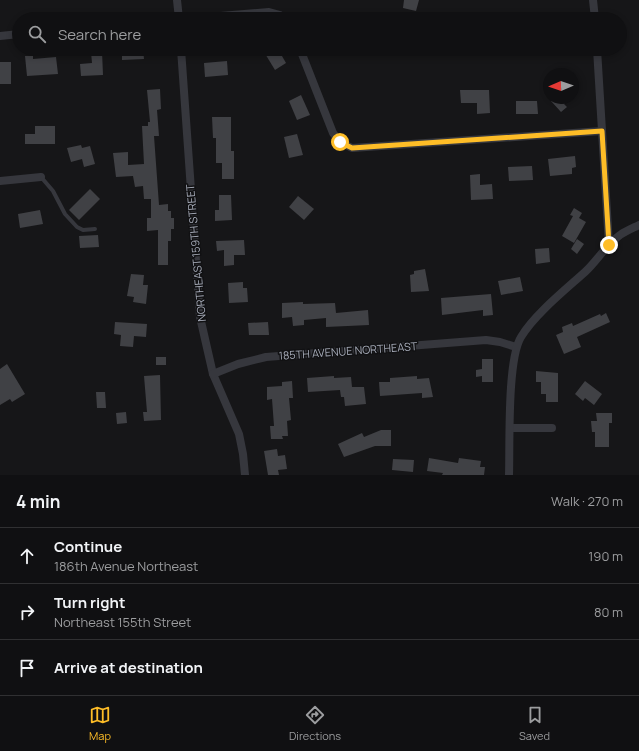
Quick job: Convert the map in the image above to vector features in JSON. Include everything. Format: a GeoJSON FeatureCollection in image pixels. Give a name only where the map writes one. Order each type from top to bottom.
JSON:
{"type":"FeatureCollection","features":[{"type":"Feature","properties":{"kind":"street"},"geometry":{"type":"LineString","coordinates":[[177,0],[178,12]]}},
{"type":"Feature","properties":{"kind":"street"},"geometry":{"type":"LineString","coordinates":[[593,0],[594,12]]}},
{"type":"Feature","properties":{"kind":"street"},"geometry":{"type":"LineString","coordinates":[[0,36],[12,35]]}},
{"type":"Feature","properties":{"kind":"street","name":"NORTHEAST 159TH STREET"},"geometry":{"type":"LineString","coordinates":[[181,56],[200,317],[213,374],[236,424],[244,454],[245,475]]}},
{"type":"Feature","properties":{"kind":"street"},"geometry":{"type":"LineString","coordinates":[[303,56],[333,133],[340,142],[352,148],[602,131]]}},
{"type":"Feature","properties":{"kind":"street"},"geometry":{"type":"LineString","coordinates":[[597,56],[609,245]]}},
{"type":"Feature","properties":{"kind":"street"},"geometry":{"type":"LineString","coordinates":[[0,181],[41,177]]}},
{"type":"Feature","properties":{"kind":"street"},"geometry":{"type":"LineString","coordinates":[[509,475],[513,367],[516,347],[521,337],[531,323],[591,266],[609,245],[621,234],[639,225]]}},
{"type":"Feature","properties":{"kind":"street","name":"185TH AVENUE NORTHEAST"},"geometry":{"type":"LineString","coordinates":[[213,374],[238,364],[266,357],[486,340],[500,342],[516,347]]}},
{"type":"Feature","properties":{"kind":"street"},"geometry":{"type":"LineString","coordinates":[[510,428],[552,428]]}},
{"type":"Feature","properties":{"kind":"lane"},"geometry":{"type":"LineString","coordinates":[[41,177],[53,191],[65,214],[77,227],[83,230],[95,229]]}},
{"type":"Feature","properties":{"kind":"building"},"geometry":{"type":"Polygon","coordinates":[[[404,0],[419,0],[416,11],[403,8],[404,0]]]}},
{"type":"Feature","properties":{"kind":"building"},"geometry":{"type":"Polygon","coordinates":[[[25,56],[33,56],[33,59],[56,57],[58,74],[27,76],[25,56]]]}},
{"type":"Feature","properties":{"kind":"building"},"geometry":{"type":"Polygon","coordinates":[[[91,56],[102,56],[103,75],[81,76],[80,64],[92,63],[91,56]]]}},
{"type":"Feature","properties":{"kind":"building"},"geometry":{"type":"Polygon","coordinates":[[[122,56],[144,56],[144,59],[122,60],[122,56]]]}},
{"type":"Feature","properties":{"kind":"building"},"geometry":{"type":"Polygon","coordinates":[[[266,56],[282,56],[286,63],[275,70],[266,56]]]}},
{"type":"Feature","properties":{"kind":"building"},"geometry":{"type":"Polygon","coordinates":[[[227,61],[228,75],[205,77],[204,63],[227,61]]]}},
{"type":"Feature","properties":{"kind":"building"},"geometry":{"type":"Polygon","coordinates":[[[0,62],[11,62],[11,84],[0,84],[0,62]]]}},
{"type":"Feature","properties":{"kind":"building"},"geometry":{"type":"Polygon","coordinates":[[[160,89],[161,109],[157,110],[159,136],[154,136],[159,205],[168,204],[168,211],[171,211],[171,218],[174,218],[174,229],[171,229],[171,241],[168,241],[168,265],[158,265],[158,230],[147,231],[147,218],[151,218],[151,199],[144,199],[143,186],[135,187],[133,176],[116,177],[113,153],[128,152],[128,165],[144,164],[142,126],[148,126],[148,122],[150,122],[147,90],[160,89]]]}},
{"type":"Feature","properties":{"kind":"building"},"geometry":{"type":"Polygon","coordinates":[[[460,90],[489,90],[490,113],[477,114],[477,103],[461,103],[460,90]]]}},
{"type":"Feature","properties":{"kind":"building"},"geometry":{"type":"Polygon","coordinates":[[[301,95],[310,115],[297,120],[289,101],[301,95]]]}},
{"type":"Feature","properties":{"kind":"building"},"geometry":{"type":"Polygon","coordinates":[[[516,101],[537,101],[538,114],[516,114],[516,101]]]}},
{"type":"Feature","properties":{"kind":"building"},"geometry":{"type":"Polygon","coordinates":[[[554,104],[564,104],[567,107],[561,112],[554,104]]]}},
{"type":"Feature","properties":{"kind":"building"},"geometry":{"type":"Polygon","coordinates":[[[212,117],[231,117],[231,151],[234,151],[234,179],[222,179],[222,163],[216,163],[216,138],[213,138],[212,117]]]}},
{"type":"Feature","properties":{"kind":"building"},"geometry":{"type":"Polygon","coordinates":[[[35,126],[55,126],[55,144],[25,144],[25,134],[35,134],[35,126]]]}},
{"type":"Feature","properties":{"kind":"building"},"geometry":{"type":"Polygon","coordinates":[[[297,134],[303,155],[289,158],[284,137],[297,134]]]}},
{"type":"Feature","properties":{"kind":"building"},"geometry":{"type":"Polygon","coordinates":[[[81,145],[82,148],[90,146],[95,164],[84,167],[82,159],[71,162],[67,148],[81,145]]]}},
{"type":"Feature","properties":{"kind":"building"},"geometry":{"type":"Polygon","coordinates":[[[575,156],[576,167],[572,168],[572,174],[550,176],[548,159],[575,156]]]}},
{"type":"Feature","properties":{"kind":"building"},"geometry":{"type":"Polygon","coordinates":[[[532,166],[533,180],[509,181],[508,167],[532,166]]]}},
{"type":"Feature","properties":{"kind":"building"},"geometry":{"type":"Polygon","coordinates":[[[480,174],[480,185],[492,184],[493,199],[471,200],[470,175],[480,174]]]}},
{"type":"Feature","properties":{"kind":"building"},"geometry":{"type":"Polygon","coordinates":[[[90,189],[100,199],[79,220],[69,210],[90,189]]]}},
{"type":"Feature","properties":{"kind":"building"},"geometry":{"type":"Polygon","coordinates":[[[219,195],[231,195],[232,220],[215,221],[215,210],[219,210],[219,195]]]}},
{"type":"Feature","properties":{"kind":"building"},"geometry":{"type":"Polygon","coordinates":[[[298,196],[314,209],[304,220],[289,207],[298,196]]]}},
{"type":"Feature","properties":{"kind":"building"},"geometry":{"type":"Polygon","coordinates":[[[574,208],[582,213],[579,218],[586,222],[574,243],[562,236],[573,216],[570,215],[574,208]]]}},
{"type":"Feature","properties":{"kind":"building"},"geometry":{"type":"Polygon","coordinates":[[[40,210],[43,224],[20,228],[18,214],[40,210]]]}},
{"type":"Feature","properties":{"kind":"building"},"geometry":{"type":"Polygon","coordinates":[[[98,235],[99,247],[80,248],[79,236],[98,235]]]}},
{"type":"Feature","properties":{"kind":"building"},"geometry":{"type":"Polygon","coordinates":[[[577,239],[584,244],[577,254],[571,249],[577,239]]]}},
{"type":"Feature","properties":{"kind":"building"},"geometry":{"type":"Polygon","coordinates":[[[244,240],[245,255],[234,255],[234,265],[224,266],[224,250],[217,251],[216,241],[244,240]]]}},
{"type":"Feature","properties":{"kind":"building"},"geometry":{"type":"Polygon","coordinates":[[[549,248],[550,262],[536,264],[535,249],[549,248]]]}},
{"type":"Feature","properties":{"kind":"building"},"geometry":{"type":"Polygon","coordinates":[[[425,269],[429,291],[411,292],[410,275],[414,274],[414,271],[425,269]]]}},
{"type":"Feature","properties":{"kind":"building"},"geometry":{"type":"Polygon","coordinates":[[[131,274],[144,275],[143,285],[148,285],[146,304],[133,302],[134,297],[127,296],[131,274]]]}},
{"type":"Feature","properties":{"kind":"building"},"geometry":{"type":"Polygon","coordinates":[[[520,277],[523,291],[501,295],[498,281],[520,277]]]}},
{"type":"Feature","properties":{"kind":"building"},"geometry":{"type":"Polygon","coordinates":[[[243,282],[243,288],[247,288],[248,302],[229,303],[228,283],[243,282]]]}},
{"type":"Feature","properties":{"kind":"building"},"geometry":{"type":"Polygon","coordinates":[[[491,294],[493,315],[483,316],[483,310],[442,315],[441,298],[491,294]]]}},
{"type":"Feature","properties":{"kind":"building"},"geometry":{"type":"Polygon","coordinates":[[[303,302],[303,304],[335,303],[336,313],[368,310],[369,325],[326,327],[326,318],[304,320],[304,325],[293,326],[292,317],[282,318],[282,303],[303,302]]]}},
{"type":"Feature","properties":{"kind":"building"},"geometry":{"type":"Polygon","coordinates":[[[606,313],[610,322],[577,337],[581,347],[564,354],[556,335],[563,332],[562,327],[572,323],[573,326],[600,314],[601,316],[606,313]]]}},
{"type":"Feature","properties":{"kind":"building"},"geometry":{"type":"Polygon","coordinates":[[[115,322],[147,324],[146,337],[134,336],[133,347],[120,346],[121,335],[114,334],[115,322]]]}},
{"type":"Feature","properties":{"kind":"building"},"geometry":{"type":"Polygon","coordinates":[[[268,322],[269,335],[249,335],[248,323],[268,322]]]}},
{"type":"Feature","properties":{"kind":"building"},"geometry":{"type":"Polygon","coordinates":[[[156,357],[166,357],[166,365],[156,365],[156,357]]]}},
{"type":"Feature","properties":{"kind":"building"},"geometry":{"type":"Polygon","coordinates":[[[482,359],[493,359],[493,382],[482,382],[482,376],[476,377],[476,370],[482,369],[482,359]]]}},
{"type":"Feature","properties":{"kind":"building"},"geometry":{"type":"Polygon","coordinates":[[[7,364],[25,394],[12,402],[10,399],[0,405],[0,369],[7,364]]]}},
{"type":"Feature","properties":{"kind":"building"},"geometry":{"type":"Polygon","coordinates":[[[536,371],[558,373],[558,402],[546,402],[546,394],[541,394],[541,382],[536,382],[536,371]]]}},
{"type":"Feature","properties":{"kind":"building"},"geometry":{"type":"Polygon","coordinates":[[[160,375],[161,420],[144,421],[143,412],[147,412],[144,376],[160,375]]]}},
{"type":"Feature","properties":{"kind":"building"},"geometry":{"type":"Polygon","coordinates":[[[334,376],[334,378],[351,377],[352,387],[364,387],[366,404],[345,406],[344,397],[341,397],[340,390],[308,392],[307,378],[334,376]]]}},
{"type":"Feature","properties":{"kind":"building"},"geometry":{"type":"Polygon","coordinates":[[[417,376],[417,379],[429,378],[433,397],[422,398],[422,393],[380,396],[379,382],[390,382],[390,378],[417,376]]]}},
{"type":"Feature","properties":{"kind":"building"},"geometry":{"type":"Polygon","coordinates":[[[292,381],[293,398],[289,398],[291,420],[287,421],[288,436],[282,436],[283,439],[271,439],[270,426],[274,426],[272,399],[267,400],[267,387],[282,386],[282,382],[292,381]]]}},
{"type":"Feature","properties":{"kind":"building"},"geometry":{"type":"Polygon","coordinates":[[[585,381],[602,394],[594,405],[585,398],[583,401],[575,394],[585,381]]]}},
{"type":"Feature","properties":{"kind":"building"},"geometry":{"type":"Polygon","coordinates":[[[96,392],[105,392],[106,408],[97,408],[96,392]]]}},
{"type":"Feature","properties":{"kind":"building"},"geometry":{"type":"Polygon","coordinates":[[[126,412],[127,423],[117,424],[116,413],[126,412]]]}},
{"type":"Feature","properties":{"kind":"building"},"geometry":{"type":"Polygon","coordinates":[[[596,413],[612,413],[612,423],[609,423],[609,447],[595,447],[595,432],[592,432],[591,421],[597,421],[596,413]]]}},
{"type":"Feature","properties":{"kind":"building"},"geometry":{"type":"Polygon","coordinates":[[[381,430],[391,430],[391,446],[375,446],[344,457],[338,444],[362,433],[364,437],[381,430]]]}},
{"type":"Feature","properties":{"kind":"building"},"geometry":{"type":"Polygon","coordinates":[[[277,449],[278,456],[285,455],[287,469],[278,470],[279,475],[268,475],[264,451],[277,449]]]}},
{"type":"Feature","properties":{"kind":"building"},"geometry":{"type":"Polygon","coordinates":[[[429,458],[458,463],[459,458],[481,461],[480,467],[485,467],[484,475],[442,475],[443,473],[427,471],[429,458]]]}},
{"type":"Feature","properties":{"kind":"building"},"geometry":{"type":"Polygon","coordinates":[[[393,459],[414,460],[413,472],[392,470],[393,459]]]}},
{"type":"Feature","properties":{"kind":"route"},"geometry":{"type":"LineString","coordinates":[[340,142],[352,148],[602,131],[609,245]]}}]}
